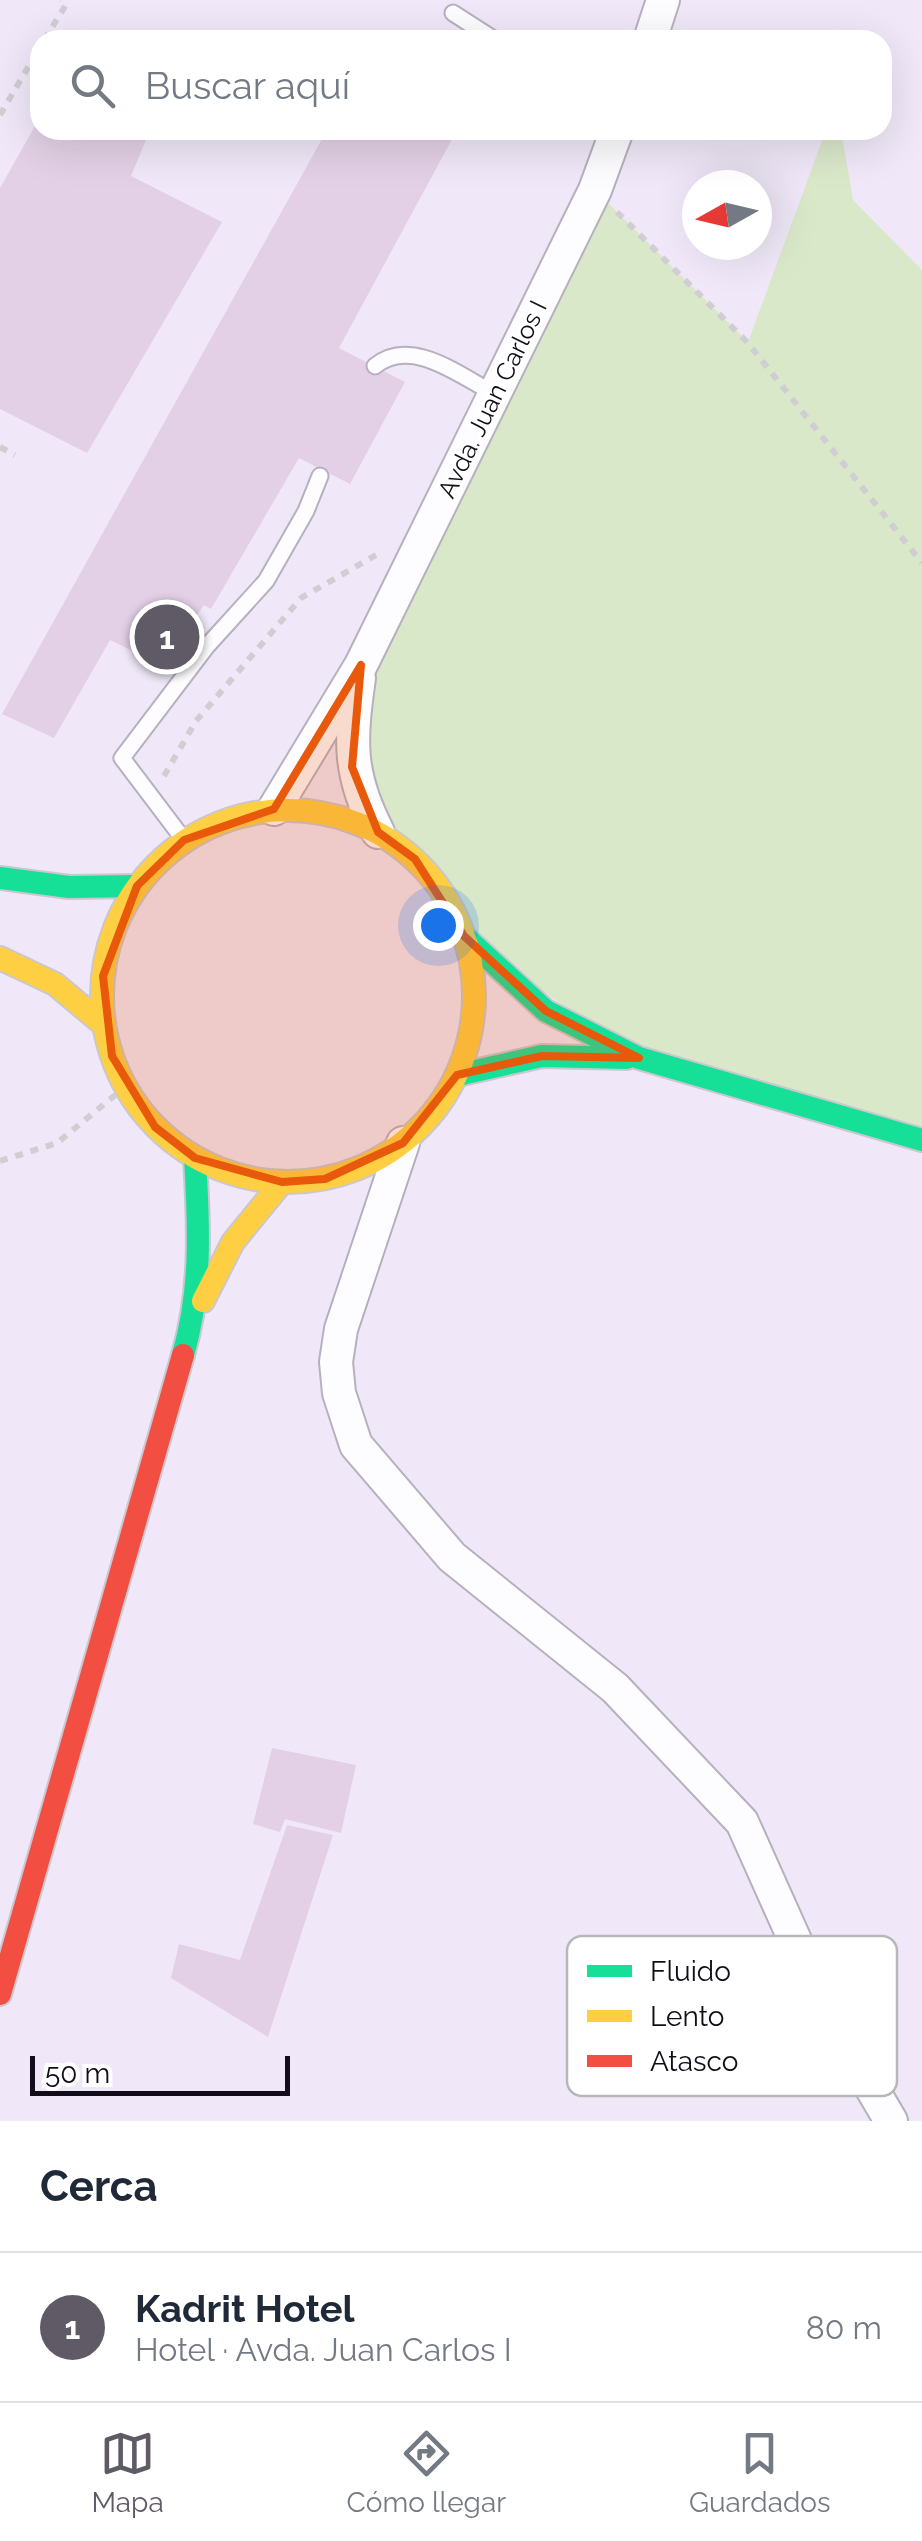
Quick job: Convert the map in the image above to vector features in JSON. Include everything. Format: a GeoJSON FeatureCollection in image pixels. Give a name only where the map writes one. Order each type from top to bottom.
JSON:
{"type":"FeatureCollection","features":[{"type":"Feature","properties":{"kind":"highway"},"geometry":{"type":"LineString","coordinates":[[274,809],[328,813],[378,832],[415,860],[444,894],[464,936],[474,982],[471,1029],[457,1074],[434,1112],[403,1143],[366,1165],[325,1179],[282,1182],[237,1176],[195,1158],[156,1127],[125,1086],[104,1025],[103,976],[114,929],[137,886],[184,840],[227,819],[274,809]]}},
{"type":"Feature","properties":{"kind":"highway"},"geometry":{"type":"LineString","coordinates":[[0,878],[68,887],[137,886]]}},
{"type":"Feature","properties":{"kind":"highway"},"geometry":{"type":"LineString","coordinates":[[464,936],[546,1011],[638,1058],[922,1140]]}},
{"type":"Feature","properties":{"kind":"highway"},"geometry":{"type":"LineString","coordinates":[[0,958],[56,984],[104,1025]]}},
{"type":"Feature","properties":{"kind":"highway"},"geometry":{"type":"LineString","coordinates":[[457,1074],[542,1056],[638,1058]]}},
{"type":"Feature","properties":{"kind":"highway"},"geometry":{"type":"LineString","coordinates":[[0,1994],[192,1321],[201,1250],[195,1158]]}},
{"type":"Feature","properties":{"kind":"highway"},"geometry":{"type":"LineString","coordinates":[[192,1321],[233,1242],[282,1182]]}},
{"type":"Feature","properties":{"kind":"highway"},"geometry":{"type":"LineString","coordinates":[[25,1824],[66,1763]]}},
{"type":"Feature","properties":{"kind":"street"},"geometry":{"type":"LineString","coordinates":[[653,30],[663,0]]}},
{"type":"Feature","properties":{"kind":"street","name":"Avda. Juan Carlos I"},"geometry":{"type":"LineString","coordinates":[[274,809],[361,665],[595,190],[613,140]]}},
{"type":"Feature","properties":{"kind":"street","name":"Avda. Juan Carlos I"},"geometry":{"type":"LineString","coordinates":[[361,665],[350,737],[352,767],[362,801],[378,832]]}},
{"type":"Feature","properties":{"kind":"street"},"geometry":{"type":"LineString","coordinates":[[403,1143],[340,1330],[336,1362],[339,1393],[356,1446],[452,1557],[615,1688],[742,1822],[793,1936]]}},
{"type":"Feature","properties":{"kind":"street"},"geometry":{"type":"LineString","coordinates":[[876,2096],[891,2121]]}},
{"type":"Feature","properties":{"kind":"lane"},"geometry":{"type":"LineString","coordinates":[[453,14],[479,30]]}},
{"type":"Feature","properties":{"kind":"lane"},"geometry":{"type":"LineString","coordinates":[[375,366],[400,353],[416,355],[495,394]]}},
{"type":"Feature","properties":{"kind":"lane"},"geometry":{"type":"LineString","coordinates":[[184,840],[122,758],[207,646],[266,581],[306,511],[320,476]]}},
{"type":"Feature","properties":{"kind":"path"},"geometry":{"type":"LineString","coordinates":[[50,30],[66,5],[62,0]]}},
{"type":"Feature","properties":{"kind":"path"},"geometry":{"type":"LineString","coordinates":[[0,115],[30,64]]}},
{"type":"Feature","properties":{"kind":"path"},"geometry":{"type":"LineString","coordinates":[[595,190],[748,343],[922,562]]}},
{"type":"Feature","properties":{"kind":"path"},"geometry":{"type":"LineString","coordinates":[[0,447],[16,455]]}},
{"type":"Feature","properties":{"kind":"path"},"geometry":{"type":"LineString","coordinates":[[154,800],[196,721],[282,618],[311,590],[356,570],[381,549]]}},
{"type":"Feature","properties":{"kind":"path"},"geometry":{"type":"LineString","coordinates":[[0,1161],[58,1144],[125,1086]]}},
{"type":"Feature","properties":{"kind":"highlighted area"},"geometry":{"type":"Polygon","coordinates":[[[361,665],[352,767],[378,832],[415,859],[464,936],[546,1011],[639,1058],[542,1056],[457,1075],[403,1143],[325,1179],[282,1182],[195,1158],[155,1127],[112,1056],[103,976],[137,886],[184,840],[274,809],[361,665]]]}},
{"type":"Feature","properties":{"kind":"green space"},"geometry":{"type":"Polygon","coordinates":[[[822,140],[843,140],[853,200],[922,270],[922,1140],[639,1058],[464,936],[446,888],[378,832],[361,665],[595,190],[748,342],[822,140]]]}},
{"type":"Feature","properties":{"kind":"building"},"geometry":{"type":"Polygon","coordinates":[[[30,135],[30,140],[146,140],[131,176],[222,222],[87,453],[0,409],[0,188],[30,135]]]}},
{"type":"Feature","properties":{"kind":"building"},"geometry":{"type":"Polygon","coordinates":[[[321,140],[452,140],[339,348],[405,382],[350,484],[299,458],[211,609],[204,605],[161,665],[110,640],[54,738],[2,714],[321,140]]]}},
{"type":"Feature","properties":{"kind":"building"},"geometry":{"type":"Polygon","coordinates":[[[272,1748],[356,1765],[341,1833],[285,1819],[280,1832],[253,1824],[272,1748]]]}},
{"type":"Feature","properties":{"kind":"building"},"geometry":{"type":"Polygon","coordinates":[[[287,1825],[333,1835],[268,2037],[171,1978],[179,1944],[240,1960],[287,1825]]]}},
{"type":"Feature","properties":{"kind":"traffic: fast"},"geometry":{"type":"LineString","coordinates":[[0,878],[69,887],[137,886]]}},
{"type":"Feature","properties":{"kind":"traffic: fast"},"geometry":{"type":"LineString","coordinates":[[464,936],[546,1011],[639,1058],[922,1140]]}},
{"type":"Feature","properties":{"kind":"traffic: fast"},"geometry":{"type":"LineString","coordinates":[[457,1075],[542,1056],[627,1058]]}},
{"type":"Feature","properties":{"kind":"traffic: fast"},"geometry":{"type":"LineString","coordinates":[[183,1355],[196,1282],[195,1158]]}},
{"type":"Feature","properties":{"kind":"traffic: slow"},"geometry":{"type":"LineString","coordinates":[[288,810],[324,814],[359,825],[391,842],[419,865],[442,893],[459,925],[470,960],[474,996],[470,1032],[459,1067],[442,1099],[419,1127],[391,1150],[359,1167],[324,1178],[288,1182],[252,1178],[217,1167],[185,1150],[157,1127],[134,1099],[117,1067],[106,1032],[102,996],[106,960],[117,925],[134,893],[157,865],[185,842],[217,825],[252,814],[288,810]]}},
{"type":"Feature","properties":{"kind":"traffic: slow"},"geometry":{"type":"LineString","coordinates":[[0,958],[55,984],[104,1025]]}},
{"type":"Feature","properties":{"kind":"traffic: slow"},"geometry":{"type":"LineString","coordinates":[[203,1301],[233,1242],[282,1182]]}},
{"type":"Feature","properties":{"kind":"traffic: jam"},"geometry":{"type":"LineString","coordinates":[[0,1994],[183,1355]]}},
{"type":"Feature","properties":{"kind":"place","name":"Kadrit Hotel"},"geometry":{"type":"Point","coordinates":[167,637]}}]}
